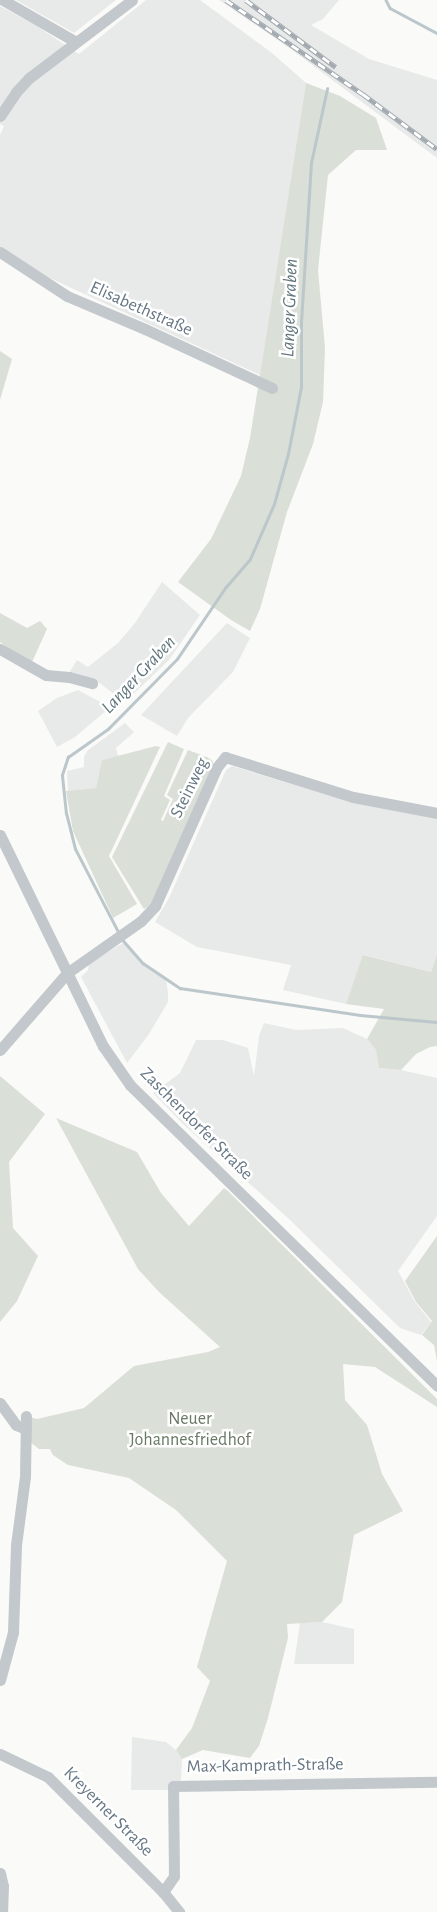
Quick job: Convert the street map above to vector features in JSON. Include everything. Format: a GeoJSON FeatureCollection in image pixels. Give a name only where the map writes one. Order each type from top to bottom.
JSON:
{"type":"FeatureCollection","features":[{"type":"Feature","properties":{"kind":"street"},"geometry":{"type":"LineString","coordinates":[[3,0],[76,42]]}},
{"type":"Feature","properties":{"kind":"street"},"geometry":{"type":"LineString","coordinates":[[0,116],[22,85],[132,0]]}},
{"type":"Feature","properties":{"kind":"street","name":"Elisabethstraße"},"geometry":{"type":"LineString","coordinates":[[0,252],[66,296],[145,329],[272,388]]}},
{"type":"Feature","properties":{"kind":"street"},"geometry":{"type":"LineString","coordinates":[[0,649],[46,675],[69,677],[92,683]]}},
{"type":"Feature","properties":{"kind":"street","name":"Steinweg"},"geometry":{"type":"LineString","coordinates":[[0,1050],[67,973],[149,914],[160,898],[217,767],[225,757],[353,797],[437,813]]}},
{"type":"Feature","properties":{"kind":"street","name":"Zaschendorfer Straße"},"geometry":{"type":"LineString","coordinates":[[0,836],[103,1046],[130,1085],[437,1386]]}},
{"type":"Feature","properties":{"kind":"street"},"geometry":{"type":"LineString","coordinates":[[0,1403],[16,1425],[26,1429]]}},
{"type":"Feature","properties":{"kind":"street"},"geometry":{"type":"LineString","coordinates":[[0,1680],[13,1632],[16,1545],[24,1477],[26,1416]]}},
{"type":"Feature","properties":{"kind":"street","name":"Kreyerner Straße"},"geometry":{"type":"LineString","coordinates":[[0,1754],[48,1777],[163,1892],[179,1912]]}},
{"type":"Feature","properties":{"kind":"street","name":"Max-Kamprath-Straße"},"geometry":{"type":"LineString","coordinates":[[163,1892],[174,1876],[173,1786],[437,1782]]}},
{"type":"Feature","properties":{"kind":"street"},"geometry":{"type":"LineString","coordinates":[[0,1874],[3,1886],[2,1912]]}},
{"type":"Feature","properties":{"kind":"shaded area"},"geometry":{"type":"Polygon","coordinates":[[[16,0],[116,0],[74,33],[16,0]]]}},
{"type":"Feature","properties":{"kind":"shaded area"},"geometry":{"type":"Polygon","coordinates":[[[146,0],[200,0],[272,53],[306,83],[260,375],[0,255],[0,135],[4,126],[0,124],[0,6],[35,25],[79,54],[146,0]]]}},
{"type":"Feature","properties":{"kind":"shaded area"},"geometry":{"type":"Polygon","coordinates":[[[219,0],[339,0],[323,19],[311,25],[369,59],[437,80],[437,158],[288,47],[219,0]]]}},
{"type":"Feature","properties":{"kind":"shaded area"},"geometry":{"type":"Polygon","coordinates":[[[162,582],[200,615],[169,660],[125,702],[94,679],[69,673],[77,660],[88,667],[118,643],[135,623],[162,582]]]}},
{"type":"Feature","properties":{"kind":"shaded area"},"geometry":{"type":"Polygon","coordinates":[[[227,623],[250,638],[233,672],[188,718],[177,736],[141,715],[227,623]]]}},
{"type":"Feature","properties":{"kind":"shaded area"},"geometry":{"type":"Polygon","coordinates":[[[78,690],[102,703],[107,710],[75,737],[57,747],[38,711],[57,698],[78,690]]]}},
{"type":"Feature","properties":{"kind":"shaded area"},"geometry":{"type":"Polygon","coordinates":[[[125,723],[134,732],[116,748],[118,756],[102,760],[96,788],[68,791],[67,771],[84,767],[84,757],[87,751],[125,723]]]}},
{"type":"Feature","properties":{"kind":"shaded area"},"geometry":{"type":"Polygon","coordinates":[[[232,766],[353,803],[437,818],[437,954],[431,972],[364,955],[346,1004],[283,990],[291,965],[197,947],[155,922],[169,898],[226,770],[232,766]]]}},
{"type":"Feature","properties":{"kind":"shaded area"},"geometry":{"type":"Polygon","coordinates":[[[125,942],[143,963],[166,979],[168,993],[168,1002],[149,1034],[127,1063],[81,977],[88,970],[89,963],[125,942]]]}},
{"type":"Feature","properties":{"kind":"shaded area"},"geometry":{"type":"Polygon","coordinates":[[[264,1023],[296,1030],[343,1028],[367,1039],[376,1050],[379,1068],[401,1070],[437,1078],[437,1216],[398,1271],[415,1302],[431,1322],[421,1335],[400,1328],[289,1219],[182,1123],[153,1093],[180,1073],[196,1040],[223,1040],[248,1048],[254,1076],[259,1036],[264,1023]]]}},
{"type":"Feature","properties":{"kind":"shaded area"},"geometry":{"type":"Polygon","coordinates":[[[322,1622],[354,1629],[354,1664],[294,1664],[300,1623],[322,1622]]]}},
{"type":"Feature","properties":{"kind":"shaded area"},"geometry":{"type":"Polygon","coordinates":[[[132,1737],[166,1742],[176,1750],[182,1759],[181,1780],[168,1790],[131,1790],[132,1737]]]}},
{"type":"Feature","properties":{"kind":"green space"},"geometry":{"type":"Polygon","coordinates":[[[306,83],[340,96],[376,118],[387,150],[356,150],[328,175],[318,270],[325,348],[323,402],[313,444],[287,512],[260,609],[250,631],[231,620],[178,582],[211,539],[241,476],[250,438],[306,83]]]}},
{"type":"Feature","properties":{"kind":"green space"},"geometry":{"type":"Polygon","coordinates":[[[0,351],[12,359],[0,400],[0,351]]]}},
{"type":"Feature","properties":{"kind":"green space"},"geometry":{"type":"Polygon","coordinates":[[[0,613],[27,628],[40,621],[47,629],[32,662],[17,655],[0,642],[0,613]]]}},
{"type":"Feature","properties":{"kind":"green space"},"geometry":{"type":"Polygon","coordinates":[[[168,742],[184,749],[164,796],[170,800],[161,820],[163,821],[173,799],[167,795],[188,750],[207,757],[213,761],[213,766],[166,878],[149,906],[144,909],[112,857],[168,742]]]}},
{"type":"Feature","properties":{"kind":"green space"},"geometry":{"type":"Polygon","coordinates":[[[156,746],[160,747],[109,856],[137,904],[113,918],[73,831],[66,791],[96,788],[102,760],[156,746]]]}},
{"type":"Feature","properties":{"kind":"green space"},"geometry":{"type":"Polygon","coordinates":[[[437,954],[437,1046],[430,1047],[416,1054],[401,1070],[379,1068],[376,1050],[367,1039],[384,1009],[346,1004],[363,955],[431,972],[437,954]]]}},
{"type":"Feature","properties":{"kind":"green space"},"geometry":{"type":"Polygon","coordinates":[[[0,1076],[45,1114],[9,1162],[13,1228],[38,1256],[17,1301],[0,1322],[0,1076]]]}},
{"type":"Feature","properties":{"kind":"green space","name":"Neuer Johannesfriedhof"},"geometry":{"type":"Polygon","coordinates":[[[56,1118],[137,1152],[161,1193],[189,1226],[224,1188],[437,1399],[437,1407],[375,1367],[343,1364],[345,1400],[367,1425],[382,1474],[403,1511],[354,1535],[342,1602],[322,1622],[287,1624],[288,1638],[268,1718],[259,1746],[250,1758],[203,1750],[182,1759],[176,1750],[192,1728],[210,1681],[197,1667],[227,1561],[176,1510],[129,1478],[68,1465],[53,1455],[50,1449],[39,1449],[30,1442],[30,1417],[37,1419],[84,1408],[134,1366],[208,1352],[220,1347],[159,1292],[138,1269],[56,1118]]]}},
{"type":"Feature","properties":{"kind":"green space"},"geometry":{"type":"Polygon","coordinates":[[[437,1236],[437,1361],[434,1345],[422,1335],[432,1321],[416,1302],[405,1281],[437,1236]]]}},
{"type":"Feature","properties":{"kind":"waterway"},"geometry":{"type":"LineString","coordinates":[[386,0],[390,8],[437,33]]}},
{"type":"Feature","properties":{"kind":"waterway","name":"Langer Graben"},"geometry":{"type":"LineString","coordinates":[[118,932],[75,849],[66,814],[62,775],[68,757],[108,729],[177,659],[225,588],[250,559],[274,504],[288,454],[301,387],[301,322],[311,163],[327,89]]}},
{"type":"Feature","properties":{"kind":"waterway","name":"Langer Graben"},"geometry":{"type":"LineString","coordinates":[[122,939],[143,963],[180,988],[360,1015],[437,1022]]}},
{"type":"Feature","properties":{"kind":"railway"},"geometry":{"type":"LineString","coordinates":[[226,0],[363,94],[437,149]]}},
{"type":"Feature","properties":{"kind":"railway"},"geometry":{"type":"LineString","coordinates":[[246,0],[336,67]]}}]}
